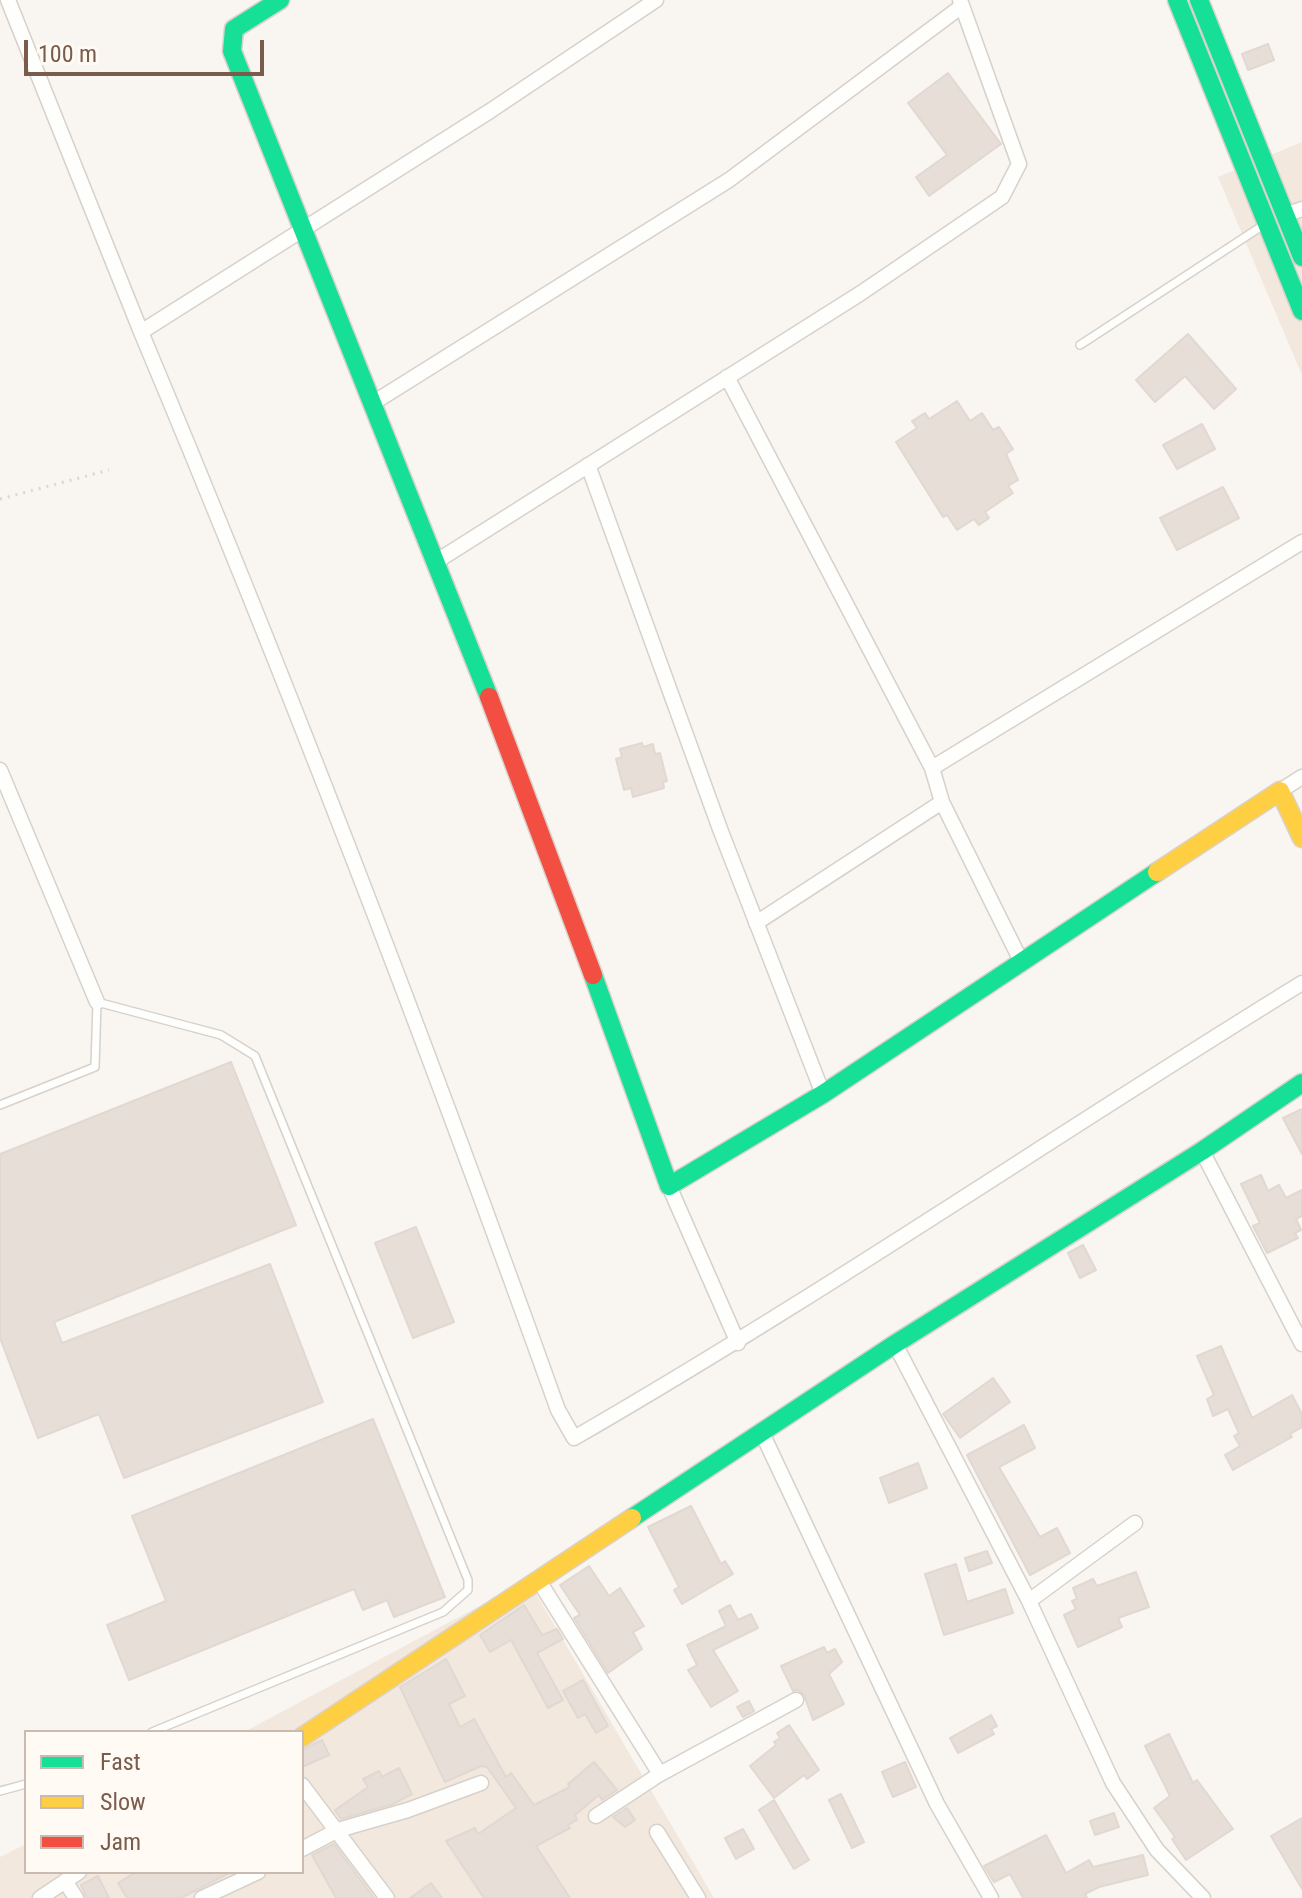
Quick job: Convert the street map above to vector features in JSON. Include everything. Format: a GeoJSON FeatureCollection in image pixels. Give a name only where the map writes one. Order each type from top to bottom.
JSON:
{"type":"FeatureCollection","features":[{"type":"Feature","properties":{"kind":"street"},"geometry":{"type":"LineString","coordinates":[[8,0],[257,610],[468,1157],[558,1410],[574,1438],[738,1343],[1147,1078],[1302,983]]}},
{"type":"Feature","properties":{"kind":"street"},"geometry":{"type":"LineString","coordinates":[[280,0],[234,29],[232,51],[532,806],[669,1186],[738,1343]]}},
{"type":"Feature","properties":{"kind":"street"},"geometry":{"type":"LineString","coordinates":[[141,332],[656,0]]}},
{"type":"Feature","properties":{"kind":"street"},"geometry":{"type":"LineString","coordinates":[[1177,0],[1302,311]]}},
{"type":"Feature","properties":{"kind":"street"},"geometry":{"type":"LineString","coordinates":[[1199,0],[1294,212],[1302,257]]}},
{"type":"Feature","properties":{"kind":"street"},"geometry":{"type":"LineString","coordinates":[[373,403],[729,180],[961,3],[1019,164],[1002,197],[437,561]]}},
{"type":"Feature","properties":{"kind":"street"},"geometry":{"type":"LineString","coordinates":[[727,377],[932,768],[942,802],[1022,963]]}},
{"type":"Feature","properties":{"kind":"street"},"geometry":{"type":"LineString","coordinates":[[588,465],[756,923],[823,1094]]}},
{"type":"Feature","properties":{"kind":"street"},"geometry":{"type":"LineString","coordinates":[[932,768],[1302,542]]}},
{"type":"Feature","properties":{"kind":"street"},"geometry":{"type":"LineString","coordinates":[[0,770],[97,1002]]}},
{"type":"Feature","properties":{"kind":"street"},"geometry":{"type":"LineString","coordinates":[[669,1186],[823,1094],[1302,777]]}},
{"type":"Feature","properties":{"kind":"street"},"geometry":{"type":"LineString","coordinates":[[1280,791],[1302,838]]}},
{"type":"Feature","properties":{"kind":"street"},"geometry":{"type":"LineString","coordinates":[[756,923],[942,802]]}},
{"type":"Feature","properties":{"kind":"street"},"geometry":{"type":"LineString","coordinates":[[304,1736],[895,1344],[1202,1151],[1302,1083]]}},
{"type":"Feature","properties":{"kind":"street"},"geometry":{"type":"LineString","coordinates":[[1202,1151],[1302,1344]]}},
{"type":"Feature","properties":{"kind":"street"},"geometry":{"type":"LineString","coordinates":[[895,1344],[1029,1601],[1113,1783],[1157,1850],[1203,1898]]}},
{"type":"Feature","properties":{"kind":"street"},"geometry":{"type":"LineString","coordinates":[[762,1433],[937,1804],[991,1898]]}},
{"type":"Feature","properties":{"kind":"street"},"geometry":{"type":"LineString","coordinates":[[1029,1601],[1135,1523]]}},
{"type":"Feature","properties":{"kind":"street"},"geometry":{"type":"LineString","coordinates":[[539,1581],[660,1774]]}},
{"type":"Feature","properties":{"kind":"street"},"geometry":{"type":"LineString","coordinates":[[596,1816],[660,1774],[796,1700]]}},
{"type":"Feature","properties":{"kind":"street"},"geometry":{"type":"LineString","coordinates":[[304,1848],[338,1830],[408,1810],[481,1783]]}},
{"type":"Feature","properties":{"kind":"street"},"geometry":{"type":"LineString","coordinates":[[304,1788],[387,1898]]}},
{"type":"Feature","properties":{"kind":"street"},"geometry":{"type":"LineString","coordinates":[[657,1832],[698,1898]]}},
{"type":"Feature","properties":{"kind":"street"},"geometry":{"type":"LineString","coordinates":[[40,1898],[76,1874]]}},
{"type":"Feature","properties":{"kind":"street"},"geometry":{"type":"LineString","coordinates":[[202,1898],[254,1874]]}},
{"type":"Feature","properties":{"kind":"street"},"geometry":{"type":"LineString","coordinates":[[65,1881],[76,1898]]}},
{"type":"Feature","properties":{"kind":"lane"},"geometry":{"type":"LineString","coordinates":[[1080,345],[1267,223]]}},
{"type":"Feature","properties":{"kind":"lane"},"geometry":{"type":"LineString","coordinates":[[0,1105],[95,1067],[97,1002],[221,1035],[255,1056],[468,1580],[468,1590],[443,1612],[157,1730]]}},
{"type":"Feature","properties":{"kind":"lane"},"geometry":{"type":"LineString","coordinates":[[0,1791],[24,1785]]}},
{"type":"Feature","properties":{"kind":"path"},"geometry":{"type":"LineString","coordinates":[[0,499],[109,470]]}},
{"type":"Feature","properties":{"kind":"shaded area"},"geometry":{"type":"Polygon","coordinates":[[[1302,142],[1302,375],[1218,177],[1302,142]]]}},
{"type":"Feature","properties":{"kind":"shaded area"},"geometry":{"type":"Polygon","coordinates":[[[528,1580],[714,1898],[0,1898],[0,1857],[24,1845],[24,1874],[304,1874],[304,1730],[248,1730],[528,1580]]]}},
{"type":"Feature","properties":{"kind":"building"},"geometry":{"type":"Polygon","coordinates":[[[1268,44],[1274,60],[1248,70],[1242,54],[1268,44]]]}},
{"type":"Feature","properties":{"kind":"building"},"geometry":{"type":"Polygon","coordinates":[[[948,73],[1001,144],[929,196],[916,177],[947,155],[908,103],[948,73]]]}},
{"type":"Feature","properties":{"kind":"building"},"geometry":{"type":"Polygon","coordinates":[[[1188,334],[1236,389],[1214,409],[1185,376],[1155,402],[1136,380],[1188,334]]]}},
{"type":"Feature","properties":{"kind":"building"},"geometry":{"type":"Polygon","coordinates":[[[957,401],[970,421],[982,413],[993,430],[999,427],[1013,449],[1006,454],[1018,480],[1008,486],[1013,493],[985,512],[989,518],[979,525],[974,519],[957,530],[947,515],[943,517],[896,442],[917,428],[912,421],[925,413],[929,419],[957,401]]]}},
{"type":"Feature","properties":{"kind":"building"},"geometry":{"type":"Polygon","coordinates":[[[1202,424],[1215,449],[1177,469],[1163,445],[1202,424]]]}},
{"type":"Feature","properties":{"kind":"building"},"geometry":{"type":"Polygon","coordinates":[[[1223,487],[1239,518],[1177,550],[1160,518],[1223,487]]]}},
{"type":"Feature","properties":{"kind":"building"},"geometry":{"type":"Polygon","coordinates":[[[642,743],[643,747],[653,744],[655,754],[660,753],[667,781],[663,782],[664,788],[633,797],[631,788],[624,790],[616,759],[622,757],[620,749],[642,743]]]}},
{"type":"Feature","properties":{"kind":"building"},"geometry":{"type":"Polygon","coordinates":[[[231,1062],[296,1225],[54,1322],[62,1343],[270,1264],[323,1402],[124,1478],[99,1414],[38,1438],[0,1338],[0,1154],[231,1062]]]}},
{"type":"Feature","properties":{"kind":"building"},"geometry":{"type":"Polygon","coordinates":[[[1302,1109],[1302,1154],[1283,1118],[1302,1109]]]}},
{"type":"Feature","properties":{"kind":"building"},"geometry":{"type":"Polygon","coordinates":[[[1261,1175],[1268,1191],[1279,1185],[1286,1198],[1302,1190],[1302,1216],[1296,1219],[1301,1230],[1295,1233],[1298,1238],[1267,1253],[1253,1226],[1260,1223],[1241,1184],[1261,1175]]]}},
{"type":"Feature","properties":{"kind":"building"},"geometry":{"type":"Polygon","coordinates":[[[416,1227],[454,1322],[413,1338],[375,1243],[416,1227]]]}},
{"type":"Feature","properties":{"kind":"building"},"geometry":{"type":"Polygon","coordinates":[[[1083,1245],[1096,1270],[1080,1278],[1068,1253],[1083,1245]]]}},
{"type":"Feature","properties":{"kind":"building"},"geometry":{"type":"Polygon","coordinates":[[[1221,1346],[1252,1418],[1292,1395],[1302,1414],[1302,1427],[1290,1434],[1292,1437],[1233,1470],[1225,1455],[1240,1446],[1234,1436],[1239,1433],[1228,1409],[1213,1416],[1207,1399],[1214,1395],[1197,1356],[1221,1346]]]}},
{"type":"Feature","properties":{"kind":"building"},"geometry":{"type":"Polygon","coordinates":[[[993,1378],[1010,1402],[960,1438],[943,1414],[993,1378]]]}},
{"type":"Feature","properties":{"kind":"building"},"geometry":{"type":"Polygon","coordinates":[[[373,1419],[445,1597],[394,1617],[387,1600],[363,1610],[354,1589],[129,1680],[107,1625],[166,1601],[132,1516],[373,1419]]]}},
{"type":"Feature","properties":{"kind":"building"},"geometry":{"type":"Polygon","coordinates":[[[1024,1425],[1035,1448],[999,1467],[1040,1537],[1057,1528],[1070,1553],[1030,1575],[967,1455],[1024,1425]]]}},
{"type":"Feature","properties":{"kind":"building"},"geometry":{"type":"Polygon","coordinates":[[[918,1463],[927,1488],[889,1503],[880,1478],[918,1463]]]}},
{"type":"Feature","properties":{"kind":"building"},"geometry":{"type":"Polygon","coordinates":[[[691,1506],[721,1564],[725,1561],[733,1574],[682,1604],[674,1590],[679,1587],[648,1527],[691,1506]]]}},
{"type":"Feature","properties":{"kind":"building"},"geometry":{"type":"Polygon","coordinates":[[[987,1551],[992,1563],[969,1571],[965,1558],[987,1551]]]}},
{"type":"Feature","properties":{"kind":"building"},"geometry":{"type":"Polygon","coordinates":[[[956,1564],[967,1602],[1005,1589],[1013,1613],[944,1635],[925,1574],[956,1564]]]}},
{"type":"Feature","properties":{"kind":"building"},"geometry":{"type":"Polygon","coordinates":[[[589,1566],[609,1596],[620,1588],[644,1626],[633,1632],[642,1649],[608,1673],[574,1618],[580,1615],[560,1585],[589,1566]]]}},
{"type":"Feature","properties":{"kind":"building"},"geometry":{"type":"Polygon","coordinates":[[[1136,1572],[1149,1607],[1118,1618],[1122,1627],[1078,1647],[1064,1615],[1076,1609],[1072,1601],[1077,1599],[1073,1588],[1093,1579],[1097,1586],[1136,1572]]]}},
{"type":"Feature","properties":{"kind":"building"},"geometry":{"type":"Polygon","coordinates":[[[524,1605],[542,1635],[557,1629],[563,1639],[537,1653],[563,1700],[548,1708],[511,1640],[490,1652],[480,1635],[524,1605]]]}},
{"type":"Feature","properties":{"kind":"building"},"geometry":{"type":"Polygon","coordinates":[[[730,1605],[738,1620],[751,1614],[758,1628],[713,1650],[738,1691],[711,1707],[688,1670],[697,1665],[687,1645],[726,1626],[719,1611],[730,1605]]]}},
{"type":"Feature","properties":{"kind":"building"},"geometry":{"type":"Polygon","coordinates":[[[824,1647],[827,1653],[835,1649],[842,1662],[829,1674],[844,1704],[813,1720],[804,1695],[798,1690],[793,1691],[781,1666],[824,1647]]]}},
{"type":"Feature","properties":{"kind":"building"},"geometry":{"type":"Polygon","coordinates":[[[446,1659],[465,1696],[449,1704],[460,1727],[474,1719],[506,1777],[511,1773],[534,1805],[570,1787],[568,1784],[594,1762],[617,1790],[602,1800],[599,1795],[575,1815],[577,1820],[568,1825],[570,1828],[536,1846],[570,1898],[484,1898],[446,1841],[475,1828],[478,1834],[516,1808],[487,1767],[481,1766],[445,1782],[400,1687],[446,1659]]]}},
{"type":"Feature","properties":{"kind":"building"},"geometry":{"type":"Polygon","coordinates":[[[583,1680],[608,1726],[596,1733],[585,1714],[578,1718],[563,1691],[583,1680]]]}},
{"type":"Feature","properties":{"kind":"building"},"geometry":{"type":"Polygon","coordinates":[[[749,1701],[754,1711],[743,1717],[737,1707],[749,1701]]]}},
{"type":"Feature","properties":{"kind":"building"},"geometry":{"type":"Polygon","coordinates":[[[991,1715],[997,1726],[991,1729],[994,1734],[958,1753],[950,1738],[991,1715]]]}},
{"type":"Feature","properties":{"kind":"building"},"geometry":{"type":"Polygon","coordinates":[[[789,1725],[819,1770],[807,1779],[804,1775],[774,1798],[750,1766],[776,1745],[774,1742],[780,1738],[777,1733],[789,1725]]]}},
{"type":"Feature","properties":{"kind":"building"},"geometry":{"type":"Polygon","coordinates":[[[1169,1734],[1193,1783],[1197,1780],[1233,1829],[1186,1860],[1172,1839],[1175,1837],[1154,1808],[1170,1796],[1145,1746],[1169,1734]]]}},
{"type":"Feature","properties":{"kind":"building"},"geometry":{"type":"Polygon","coordinates":[[[322,1740],[329,1755],[304,1766],[304,1749],[322,1740]]]}},
{"type":"Feature","properties":{"kind":"building"},"geometry":{"type":"Polygon","coordinates":[[[905,1762],[916,1787],[893,1797],[882,1772],[905,1762]]]}},
{"type":"Feature","properties":{"kind":"building"},"geometry":{"type":"Polygon","coordinates":[[[399,1768],[412,1794],[393,1804],[341,1819],[335,1810],[368,1787],[363,1779],[379,1771],[382,1777],[399,1768]]]}},
{"type":"Feature","properties":{"kind":"building"},"geometry":{"type":"Polygon","coordinates":[[[841,1794],[864,1842],[852,1848],[829,1800],[841,1794]]]}},
{"type":"Feature","properties":{"kind":"building"},"geometry":{"type":"Polygon","coordinates":[[[774,1800],[809,1860],[794,1869],[759,1810],[774,1800]]]}},
{"type":"Feature","properties":{"kind":"building"},"geometry":{"type":"Polygon","coordinates":[[[627,1808],[635,1820],[625,1827],[613,1817],[627,1808]]]}},
{"type":"Feature","properties":{"kind":"building"},"geometry":{"type":"Polygon","coordinates":[[[1114,1813],[1119,1827],[1095,1835],[1090,1821],[1114,1813]]]}},
{"type":"Feature","properties":{"kind":"building"},"geometry":{"type":"Polygon","coordinates":[[[1302,1818],[1302,1889],[1271,1836],[1302,1818]]]}},
{"type":"Feature","properties":{"kind":"building"},"geometry":{"type":"Polygon","coordinates":[[[743,1829],[754,1849],[736,1859],[725,1838],[743,1829]]]}},
{"type":"Feature","properties":{"kind":"building"},"geometry":{"type":"Polygon","coordinates":[[[1046,1835],[1066,1873],[1089,1860],[1093,1867],[1143,1855],[1148,1875],[1099,1887],[1085,1894],[1087,1898],[1023,1898],[1010,1874],[994,1882],[984,1866],[1046,1835]]]}},
{"type":"Feature","properties":{"kind":"building"},"geometry":{"type":"Polygon","coordinates":[[[334,1844],[374,1898],[336,1898],[312,1855],[334,1844]]]}},
{"type":"Feature","properties":{"kind":"building"},"geometry":{"type":"Polygon","coordinates":[[[133,1874],[227,1874],[181,1898],[127,1898],[118,1883],[133,1874]]]}},
{"type":"Feature","properties":{"kind":"building"},"geometry":{"type":"Polygon","coordinates":[[[98,1876],[109,1898],[87,1898],[81,1885],[98,1876]]]}},
{"type":"Feature","properties":{"kind":"building"},"geometry":{"type":"Polygon","coordinates":[[[431,1883],[442,1898],[410,1898],[431,1883]]]}},
{"type":"Feature","properties":{"kind":"traffic: fast"},"geometry":{"type":"LineString","coordinates":[[280,0],[234,29],[232,51],[489,697]]}},
{"type":"Feature","properties":{"kind":"traffic: fast"},"geometry":{"type":"LineString","coordinates":[[1177,0],[1302,311]]}},
{"type":"Feature","properties":{"kind":"traffic: fast"},"geometry":{"type":"LineString","coordinates":[[1199,0],[1302,257]]}},
{"type":"Feature","properties":{"kind":"traffic: fast"},"geometry":{"type":"LineString","coordinates":[[593,975],[669,1186],[823,1094],[1157,872]]}},
{"type":"Feature","properties":{"kind":"traffic: fast"},"geometry":{"type":"LineString","coordinates":[[632,1518],[895,1344],[1202,1151],[1302,1083]]}},
{"type":"Feature","properties":{"kind":"traffic: slow"},"geometry":{"type":"LineString","coordinates":[[1157,872],[1280,791],[1302,838]]}},
{"type":"Feature","properties":{"kind":"traffic: slow"},"geometry":{"type":"LineString","coordinates":[[304,1736],[632,1518]]}},
{"type":"Feature","properties":{"kind":"traffic: jam"},"geometry":{"type":"LineString","coordinates":[[489,697],[593,975]]}}]}
